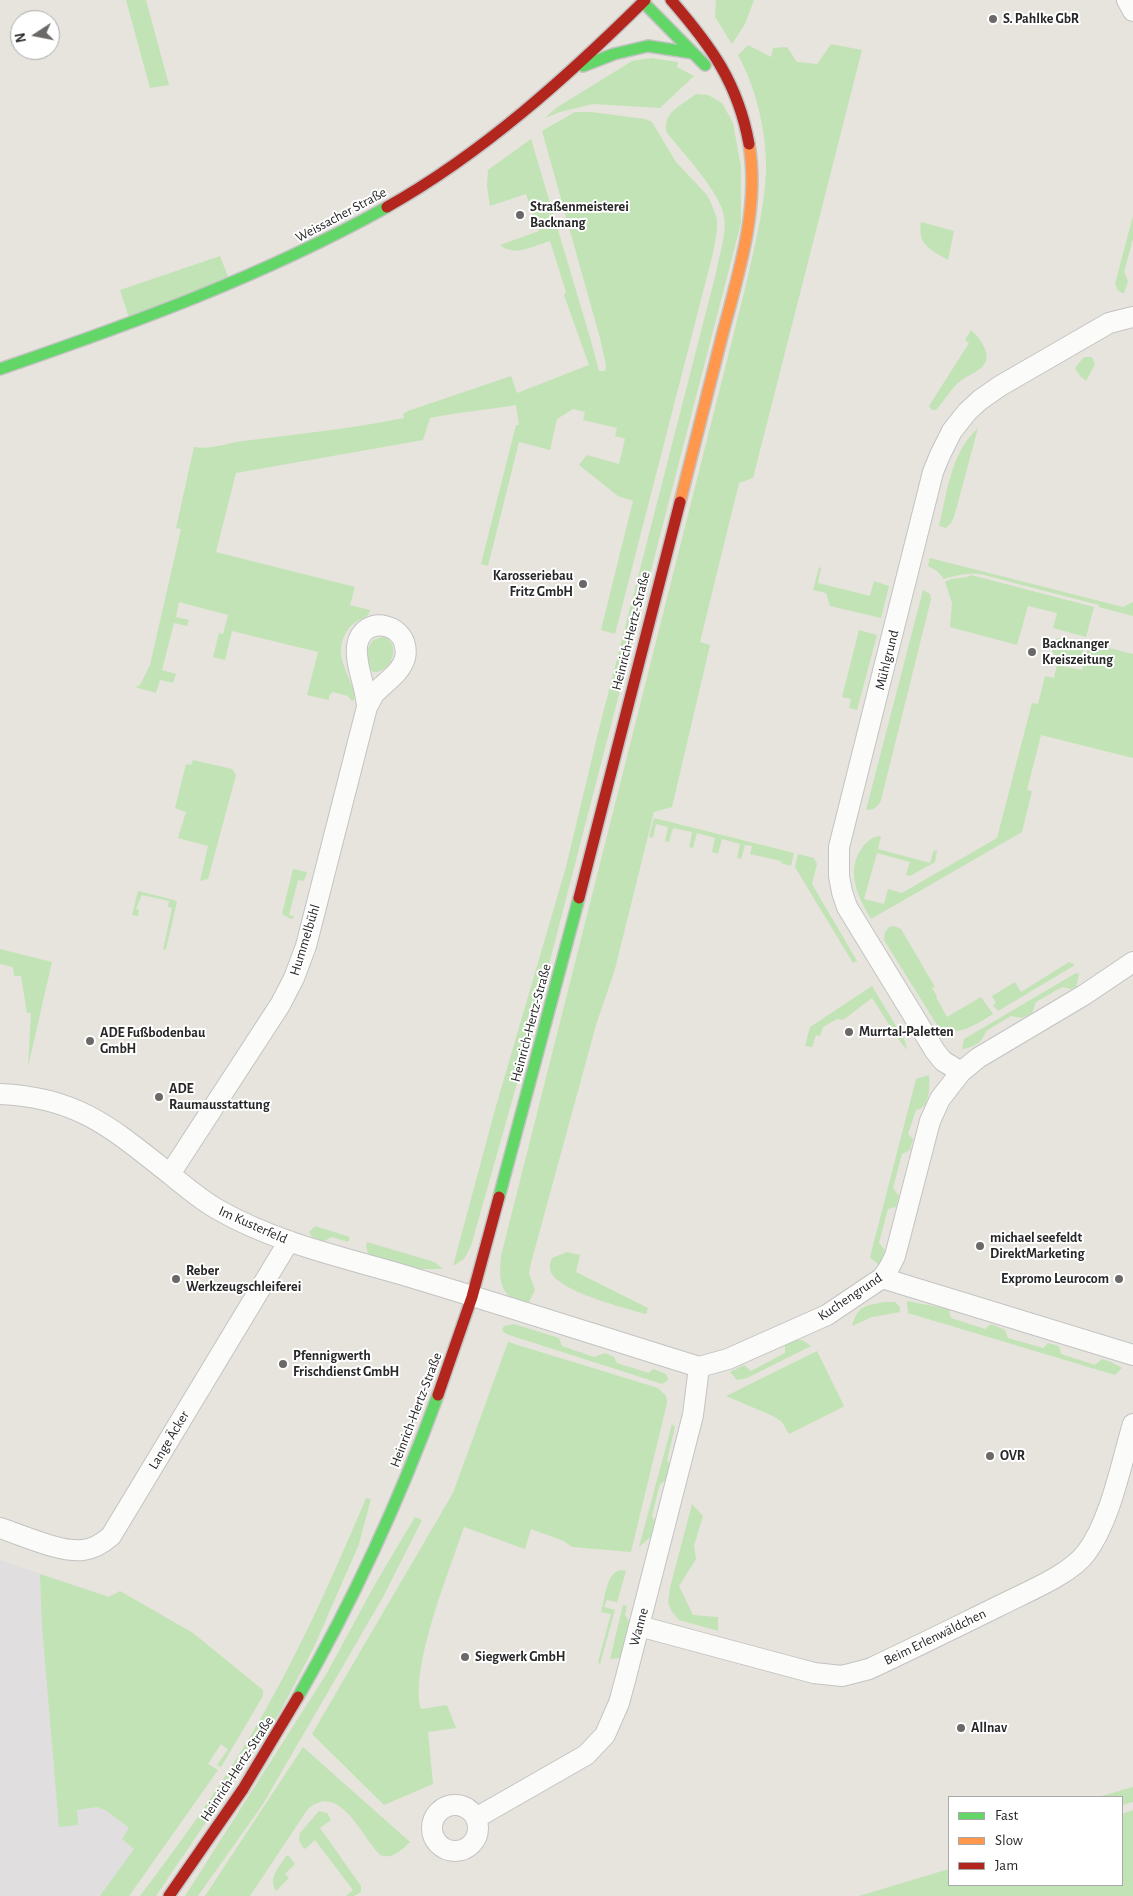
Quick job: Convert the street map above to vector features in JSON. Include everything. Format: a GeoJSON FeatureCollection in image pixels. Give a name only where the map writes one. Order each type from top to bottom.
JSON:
{"type":"FeatureCollection","features":[{"type":"Feature","properties":{"kind":"main road","name":"Heinrich-Hertz-Straße"},"geometry":{"type":"LineString","coordinates":[[169,1896],[231,1806],[274,1739],[315,1668],[355,1589],[412,1462],[456,1346],[472,1297],[562,965],[743,250],[751,199],[752,186],[746,128],[738,100],[724,69],[703,36],[671,0]]}},
{"type":"Feature","properties":{"kind":"main road","name":"Heinrich-Hertz-Straße"},"geometry":{"type":"LineString","coordinates":[[644,1],[738,100]]}},
{"type":"Feature","properties":{"kind":"main road","name":"Weissacher Straße"},"geometry":{"type":"LineString","coordinates":[[0,369],[174,308],[262,271],[349,229],[391,206],[431,180],[491,136],[571,70],[644,1]]}},
{"type":"Feature","properties":{"kind":"main road"},"geometry":{"type":"LineString","coordinates":[[704,24],[724,69]]}},
{"type":"Feature","properties":{"kind":"main road"},"geometry":{"type":"LineString","coordinates":[[571,70],[614,54],[648,46],[693,53]]}},
{"type":"Feature","properties":{"kind":"street"},"geometry":{"type":"LineString","coordinates":[[1127,0],[1133,11]]}},
{"type":"Feature","properties":{"kind":"street","name":"Mühlgrund"},"geometry":{"type":"LineString","coordinates":[[960,1072],[944,1061],[935,1051],[847,907],[842,892],[838,861],[841,836],[933,472],[952,431],[967,412],[1000,386],[1109,323],[1133,317]]}},
{"type":"Feature","properties":{"kind":"street","name":"Hummelbühl"},"geometry":{"type":"LineString","coordinates":[[170,1174],[280,1005],[294,978],[306,946],[367,706]]}},
{"type":"Feature","properties":{"kind":"street","name":"Kuchengrund"},"geometry":{"type":"LineString","coordinates":[[699,1367],[728,1359],[826,1315],[882,1278],[890,1268],[895,1256],[930,1121],[940,1099],[960,1072],[978,1058],[1084,995],[1133,962]]}},
{"type":"Feature","properties":{"kind":"street","name":"Im Kusterfeld"},"geometry":{"type":"LineString","coordinates":[[0,1094],[31,1097],[56,1102],[76,1109],[111,1129],[216,1209],[254,1228],[289,1241],[472,1297]]}},
{"type":"Feature","properties":{"kind":"street","name":"Lange Äcker"},"geometry":{"type":"LineString","coordinates":[[0,1528],[68,1550],[89,1549],[104,1543],[111,1536],[289,1241]]}},
{"type":"Feature","properties":{"kind":"street"},"geometry":{"type":"LineString","coordinates":[[882,1278],[1133,1355]]}},
{"type":"Feature","properties":{"kind":"street"},"geometry":{"type":"LineString","coordinates":[[472,1297],[699,1367]]}},
{"type":"Feature","properties":{"kind":"street","name":"Wanne"},"geometry":{"type":"LineString","coordinates":[[476,1818],[586,1755],[608,1728],[619,1703],[693,1415],[699,1367]]}},
{"type":"Feature","properties":{"kind":"street","name":"Beim Erlenwäldchen"},"geometry":{"type":"LineString","coordinates":[[639,1626],[814,1672],[842,1676],[869,1669],[1037,1587],[1077,1562],[1090,1547],[1104,1518],[1133,1424]]}},
{"type":"Feature","properties":{"kind":"shaded area"},"geometry":{"type":"Polygon","coordinates":[[[0,1560],[109,1597],[112,1594],[189,1638],[231,1751],[220,1744],[208,1764],[218,1770],[129,1896],[0,1896],[0,1560]]]}},
{"type":"Feature","properties":{"kind":"green space"},"geometry":{"type":"Polygon","coordinates":[[[126,0],[146,0],[169,85],[150,88],[126,0]]]}},
{"type":"Feature","properties":{"kind":"green space"},"geometry":{"type":"Polygon","coordinates":[[[716,0],[754,0],[745,24],[732,44],[715,17],[716,0]]]}},
{"type":"Feature","properties":{"kind":"green space"},"geometry":{"type":"Polygon","coordinates":[[[831,44],[862,50],[753,478],[739,483],[700,642],[710,645],[672,807],[654,812],[615,969],[596,1025],[531,1263],[529,1273],[535,1290],[528,1304],[513,1299],[505,1292],[500,1278],[501,1256],[746,285],[762,211],[766,170],[764,136],[757,101],[738,55],[748,45],[771,57],[773,48],[787,47],[797,62],[817,64],[831,44]]]}},
{"type":"Feature","properties":{"kind":"green space"},"geometry":{"type":"Polygon","coordinates":[[[651,58],[678,62],[677,67],[694,76],[660,108],[593,104],[560,112],[545,118],[556,108],[632,61],[651,58]]]}},
{"type":"Feature","properties":{"kind":"green space"},"geometry":{"type":"Polygon","coordinates":[[[696,94],[708,95],[722,103],[733,123],[741,167],[741,223],[532,1030],[471,1246],[464,1259],[453,1266],[496,1106],[566,867],[599,729],[716,273],[725,223],[721,206],[700,173],[667,133],[666,126],[667,120],[674,110],[696,94]]]}},
{"type":"Feature","properties":{"kind":"green space"},"geometry":{"type":"Polygon","coordinates":[[[575,112],[591,112],[645,119],[652,122],[676,162],[707,195],[717,219],[713,253],[615,634],[601,630],[633,501],[618,496],[579,465],[587,455],[619,464],[625,439],[615,436],[617,428],[583,420],[585,412],[573,409],[557,419],[550,450],[519,442],[488,566],[481,564],[516,425],[519,425],[516,405],[430,418],[423,440],[236,473],[216,552],[355,587],[350,605],[370,610],[367,616],[349,628],[344,636],[341,649],[341,657],[355,694],[354,700],[352,701],[348,696],[333,692],[329,695],[329,700],[307,695],[318,652],[232,631],[225,660],[213,657],[219,633],[223,634],[228,615],[179,602],[176,617],[189,620],[187,626],[174,623],[162,670],[176,674],[173,683],[160,680],[156,693],[135,687],[140,685],[150,665],[181,529],[176,528],[194,447],[212,447],[404,418],[403,414],[408,411],[511,376],[517,393],[589,365],[564,295],[566,292],[550,241],[518,251],[506,249],[500,245],[539,231],[526,194],[490,206],[487,186],[488,170],[531,139],[599,371],[605,371],[606,365],[600,338],[542,131],[575,112]]]}},
{"type":"Feature","properties":{"kind":"green space"},"geometry":{"type":"Polygon","coordinates":[[[1133,216],[1133,239],[1124,272],[1128,281],[1124,293],[1122,293],[1115,284],[1133,216]]]}},
{"type":"Feature","properties":{"kind":"green space"},"geometry":{"type":"Polygon","coordinates":[[[921,222],[954,231],[948,260],[930,249],[923,241],[920,230],[921,222]]]}},
{"type":"Feature","properties":{"kind":"green space"},"geometry":{"type":"Polygon","coordinates":[[[220,256],[229,279],[129,318],[120,290],[220,256]]]}},
{"type":"Feature","properties":{"kind":"green space"},"geometry":{"type":"Polygon","coordinates":[[[971,330],[984,347],[987,358],[985,363],[980,369],[959,382],[936,410],[932,410],[929,406],[969,343],[965,340],[971,330]]]}},
{"type":"Feature","properties":{"kind":"green space"},"geometry":{"type":"Polygon","coordinates":[[[1084,357],[1091,357],[1095,364],[1086,381],[1075,368],[1084,357]]]}},
{"type":"Feature","properties":{"kind":"green space"},"geometry":{"type":"Polygon","coordinates":[[[978,428],[954,517],[946,528],[939,526],[951,474],[956,461],[969,438],[978,428]]]}},
{"type":"Feature","properties":{"kind":"green space"},"geometry":{"type":"Polygon","coordinates":[[[930,558],[1123,607],[1133,602],[1133,616],[1099,607],[1099,605],[980,574],[944,579],[937,571],[928,566],[930,558]]]}},
{"type":"Feature","properties":{"kind":"green space"},"geometry":{"type":"Polygon","coordinates":[[[819,567],[821,568],[818,583],[870,596],[874,581],[889,586],[881,618],[830,606],[826,593],[813,590],[819,567]]]}},
{"type":"Feature","properties":{"kind":"green space"},"geometry":{"type":"Polygon","coordinates":[[[971,575],[1094,607],[1086,637],[1053,628],[1057,613],[1028,606],[1017,645],[950,627],[952,603],[945,582],[971,575]]]}},
{"type":"Feature","properties":{"kind":"green space"},"geometry":{"type":"Polygon","coordinates":[[[923,590],[930,594],[931,599],[881,800],[875,808],[866,810],[923,590]]]}},
{"type":"Feature","properties":{"kind":"green space"},"geometry":{"type":"Polygon","coordinates":[[[859,630],[877,635],[857,710],[849,708],[851,699],[842,697],[859,630]]]}},
{"type":"Feature","properties":{"kind":"green space"},"geometry":{"type":"Polygon","coordinates":[[[383,637],[389,640],[392,645],[392,658],[385,668],[373,672],[367,661],[368,648],[373,640],[383,637]]]}},
{"type":"Feature","properties":{"kind":"green space"},"geometry":{"type":"Polygon","coordinates":[[[1060,638],[1085,644],[1079,665],[1057,660],[1052,651],[1055,639],[1060,638]]]}},
{"type":"Feature","properties":{"kind":"green space"},"geometry":{"type":"Polygon","coordinates":[[[1089,643],[1133,654],[1133,758],[1041,735],[1027,790],[1032,791],[1022,832],[871,919],[858,893],[854,875],[857,857],[864,845],[873,838],[881,836],[878,849],[930,863],[934,850],[937,851],[935,862],[910,876],[906,875],[910,862],[877,853],[864,899],[884,904],[888,889],[902,893],[997,838],[1032,703],[1038,704],[1045,676],[1054,678],[1057,665],[1082,670],[1089,643]]]}},
{"type":"Feature","properties":{"kind":"green space"},"geometry":{"type":"Polygon","coordinates":[[[193,760],[232,769],[236,775],[208,879],[200,881],[208,846],[178,838],[186,812],[175,808],[186,764],[191,765],[193,760]]]}},
{"type":"Feature","properties":{"kind":"green space"},"geometry":{"type":"Polygon","coordinates":[[[654,818],[794,853],[791,866],[781,863],[781,861],[750,854],[752,846],[745,845],[741,859],[737,858],[740,844],[722,839],[718,854],[712,852],[715,838],[697,833],[693,848],[689,847],[692,832],[673,828],[669,842],[665,841],[668,827],[656,824],[653,838],[649,837],[654,818]]]}},
{"type":"Feature","properties":{"kind":"green space"},"geometry":{"type":"Polygon","coordinates":[[[798,854],[814,858],[817,864],[812,884],[857,961],[853,963],[795,867],[798,854]]]}},
{"type":"Feature","properties":{"kind":"green space"},"geometry":{"type":"Polygon","coordinates":[[[293,869],[307,872],[304,881],[298,880],[289,915],[295,917],[291,919],[282,914],[293,869]]]}},
{"type":"Feature","properties":{"kind":"green space"},"geometry":{"type":"Polygon","coordinates":[[[138,891],[177,902],[166,949],[163,950],[172,908],[168,907],[169,901],[142,895],[136,909],[139,910],[138,916],[132,915],[138,891]]]}},
{"type":"Feature","properties":{"kind":"green space"},"geometry":{"type":"Polygon","coordinates":[[[894,926],[901,929],[935,987],[932,988],[947,1017],[981,997],[993,1014],[959,1031],[952,1031],[937,1025],[884,940],[885,932],[889,927],[894,926]]]}},
{"type":"Feature","properties":{"kind":"green space"},"geometry":{"type":"Polygon","coordinates":[[[0,949],[52,962],[28,1067],[31,1013],[27,1013],[21,976],[14,976],[13,967],[0,964],[0,949]]]}},
{"type":"Feature","properties":{"kind":"green space"},"geometry":{"type":"Polygon","coordinates":[[[1069,962],[1075,965],[998,1011],[993,1005],[996,1003],[992,996],[1015,982],[1021,992],[1069,962]]]}},
{"type":"Feature","properties":{"kind":"green space"},"geometry":{"type":"Polygon","coordinates":[[[1076,973],[1079,974],[1076,987],[1071,989],[1062,987],[1036,1002],[1032,1013],[1022,1018],[1011,1016],[986,1031],[977,1044],[962,1049],[964,1039],[1076,973]]]}},
{"type":"Feature","properties":{"kind":"green space"},"geometry":{"type":"Polygon","coordinates":[[[872,986],[905,1041],[907,1050],[872,998],[843,1020],[837,1019],[823,1027],[820,1036],[816,1035],[812,1047],[805,1046],[810,1027],[872,986]]]}},
{"type":"Feature","properties":{"kind":"green space"},"geometry":{"type":"Polygon","coordinates":[[[929,1075],[927,1101],[921,1108],[916,1110],[908,1134],[913,1139],[910,1150],[902,1154],[893,1188],[899,1196],[896,1207],[888,1209],[879,1243],[885,1250],[879,1265],[870,1257],[916,1079],[929,1075]]]}},
{"type":"Feature","properties":{"kind":"green space"},"geometry":{"type":"Polygon","coordinates":[[[315,1226],[350,1237],[348,1242],[332,1237],[324,1241],[312,1237],[309,1232],[315,1226]]]}},
{"type":"Feature","properties":{"kind":"green space"},"geometry":{"type":"Polygon","coordinates":[[[367,1242],[431,1261],[443,1269],[418,1269],[369,1256],[366,1247],[367,1242]]]}},
{"type":"Feature","properties":{"kind":"green space"},"geometry":{"type":"Polygon","coordinates":[[[567,1252],[580,1255],[576,1272],[648,1308],[646,1314],[592,1298],[563,1284],[554,1277],[550,1269],[552,1258],[567,1252]]]}},
{"type":"Feature","properties":{"kind":"green space"},"geometry":{"type":"Polygon","coordinates":[[[907,1301],[949,1310],[951,1318],[985,1329],[991,1324],[1005,1330],[1008,1338],[1043,1348],[1048,1343],[1059,1346],[1061,1354],[1095,1365],[1102,1359],[1122,1368],[1115,1375],[908,1313],[907,1301]]]}},
{"type":"Feature","properties":{"kind":"green space"},"geometry":{"type":"Polygon","coordinates":[[[895,1302],[900,1307],[900,1312],[872,1317],[852,1326],[860,1310],[872,1304],[895,1302]]]}},
{"type":"Feature","properties":{"kind":"green space"},"geometry":{"type":"Polygon","coordinates":[[[514,1324],[559,1338],[562,1346],[594,1357],[605,1353],[614,1357],[617,1363],[649,1373],[653,1369],[666,1374],[668,1380],[662,1384],[506,1334],[502,1330],[504,1326],[514,1324]]]}},
{"type":"Feature","properties":{"kind":"green space"},"geometry":{"type":"Polygon","coordinates":[[[802,1340],[811,1346],[747,1378],[737,1380],[730,1372],[744,1365],[751,1371],[785,1353],[785,1343],[802,1340]]]}},
{"type":"Feature","properties":{"kind":"green space"},"geometry":{"type":"Polygon","coordinates":[[[508,1342],[658,1388],[666,1396],[667,1403],[631,1552],[572,1547],[564,1541],[531,1529],[525,1549],[464,1527],[433,1619],[421,1670],[419,1691],[421,1709],[447,1705],[456,1728],[428,1732],[433,1784],[384,1805],[312,1734],[453,1493],[508,1342]]]}},
{"type":"Feature","properties":{"kind":"green space"},"geometry":{"type":"Polygon","coordinates":[[[817,1351],[844,1406],[789,1434],[782,1422],[773,1416],[726,1396],[817,1351]]]}},
{"type":"Feature","properties":{"kind":"green space"},"geometry":{"type":"Polygon","coordinates":[[[672,1424],[675,1427],[667,1460],[671,1467],[668,1479],[660,1484],[652,1516],[657,1524],[655,1533],[639,1547],[672,1424]]]}},
{"type":"Feature","properties":{"kind":"green space"},"geometry":{"type":"Polygon","coordinates":[[[366,1498],[371,1499],[359,1544],[314,1647],[279,1714],[156,1896],[140,1896],[213,1795],[263,1715],[313,1617],[366,1498]]]}},
{"type":"Feature","properties":{"kind":"green space"},"geometry":{"type":"Polygon","coordinates":[[[692,1504],[703,1516],[694,1546],[696,1559],[679,1586],[693,1615],[718,1617],[718,1631],[679,1620],[672,1612],[668,1603],[670,1588],[692,1504]]]}},
{"type":"Feature","properties":{"kind":"green space"},"geometry":{"type":"Polygon","coordinates":[[[415,1517],[422,1520],[383,1597],[263,1804],[198,1896],[185,1896],[327,1673],[374,1586],[415,1517]]]}},
{"type":"Feature","properties":{"kind":"green space"},"geometry":{"type":"Polygon","coordinates":[[[621,1570],[626,1571],[617,1602],[607,1600],[604,1607],[615,1610],[600,1664],[598,1662],[611,1614],[601,1612],[605,1594],[612,1576],[621,1570]]]}},
{"type":"Feature","properties":{"kind":"green space"},"geometry":{"type":"Polygon","coordinates":[[[40,1574],[109,1597],[120,1591],[193,1633],[263,1690],[263,1696],[221,1767],[217,1765],[228,1749],[221,1744],[208,1764],[218,1770],[129,1896],[100,1896],[134,1849],[122,1839],[129,1828],[107,1811],[97,1807],[77,1810],[78,1825],[59,1827],[42,1626],[40,1574]]]}},
{"type":"Feature","properties":{"kind":"green space"},"geometry":{"type":"Polygon","coordinates":[[[623,1605],[627,1606],[625,1615],[631,1624],[621,1658],[610,1659],[623,1605]]]}},
{"type":"Feature","properties":{"kind":"green space"},"geometry":{"type":"Polygon","coordinates":[[[303,1747],[410,1842],[393,1855],[380,1855],[348,1814],[339,1806],[329,1802],[319,1803],[307,1810],[250,1896],[205,1896],[303,1747]]]}},
{"type":"Feature","properties":{"kind":"green space"},"geometry":{"type":"Polygon","coordinates":[[[1133,1787],[1133,1802],[1123,1805],[1123,1796],[1102,1796],[1133,1787]]]}},
{"type":"Feature","properties":{"kind":"green space"},"geometry":{"type":"Polygon","coordinates":[[[1133,1810],[1133,1896],[859,1896],[948,1869],[948,1886],[1123,1886],[1123,1814],[1133,1810]]]}},
{"type":"Feature","properties":{"kind":"green space"},"geometry":{"type":"Polygon","coordinates":[[[319,1811],[327,1813],[331,1820],[320,1828],[361,1886],[361,1892],[354,1896],[346,1896],[353,1890],[315,1840],[305,1849],[300,1842],[300,1833],[319,1811]]]}},
{"type":"Feature","properties":{"kind":"green space"},"geometry":{"type":"Polygon","coordinates":[[[286,1856],[289,1856],[295,1864],[285,1874],[289,1878],[276,1891],[273,1882],[274,1877],[286,1856]]]}},
{"type":"Feature","properties":{"kind":"traffic: fast"},"geometry":{"type":"LineString","coordinates":[[643,2],[705,65]]}},
{"type":"Feature","properties":{"kind":"traffic: fast"},"geometry":{"type":"LineString","coordinates":[[583,66],[614,54],[648,46],[693,53]]}},
{"type":"Feature","properties":{"kind":"traffic: fast"},"geometry":{"type":"LineString","coordinates":[[0,369],[197,297],[293,255],[387,207]]}},
{"type":"Feature","properties":{"kind":"traffic: fast"},"geometry":{"type":"LineString","coordinates":[[499,1197],[579,898]]}},
{"type":"Feature","properties":{"kind":"traffic: fast"},"geometry":{"type":"LineString","coordinates":[[298,1697],[338,1624],[392,1511],[438,1395]]}},
{"type":"Feature","properties":{"kind":"traffic: slow"},"geometry":{"type":"LineString","coordinates":[[680,502],[746,241],[752,192],[749,144]]}},
{"type":"Feature","properties":{"kind":"traffic: jam"},"geometry":{"type":"LineString","coordinates":[[387,207],[457,163],[523,112],[645,0]]}},
{"type":"Feature","properties":{"kind":"traffic: jam"},"geometry":{"type":"LineString","coordinates":[[671,0],[699,33],[721,66],[738,102],[749,144]]}},
{"type":"Feature","properties":{"kind":"traffic: jam"},"geometry":{"type":"LineString","coordinates":[[579,898],[680,502]]}},
{"type":"Feature","properties":{"kind":"traffic: jam"},"geometry":{"type":"LineString","coordinates":[[438,1395],[472,1297],[499,1197]]}},
{"type":"Feature","properties":{"kind":"traffic: jam"},"geometry":{"type":"LineString","coordinates":[[169,1896],[243,1789],[298,1697]]}},
{"type":"Feature","properties":{"kind":"place","name":"S. Pahlke GbR"},"geometry":{"type":"Point","coordinates":[993,19]}},
{"type":"Feature","properties":{"kind":"place","name":"Straßenmeisterei Backnang"},"geometry":{"type":"Point","coordinates":[520,215]}},
{"type":"Feature","properties":{"kind":"place","name":"Karosseriebau Fritz GmbH"},"geometry":{"type":"Point","coordinates":[583,584]}},
{"type":"Feature","properties":{"kind":"place","name":"Backnanger Kreiszeitung"},"geometry":{"type":"Point","coordinates":[1032,652]}},
{"type":"Feature","properties":{"kind":"place","name":"Murrtal-Paletten"},"geometry":{"type":"Point","coordinates":[849,1032]}},
{"type":"Feature","properties":{"kind":"place","name":"ADE Fußbodenbau GmbH"},"geometry":{"type":"Point","coordinates":[90,1041]}},
{"type":"Feature","properties":{"kind":"place","name":"ADE Raumausstattung"},"geometry":{"type":"Point","coordinates":[159,1097]}},
{"type":"Feature","properties":{"kind":"place","name":"michael seefeldt DirektMarketing"},"geometry":{"type":"Point","coordinates":[980,1246]}},
{"type":"Feature","properties":{"kind":"place","name":"Reber Werkzeugschleiferei"},"geometry":{"type":"Point","coordinates":[176,1279]}},
{"type":"Feature","properties":{"kind":"place","name":"Expromo Leurocom"},"geometry":{"type":"Point","coordinates":[1119,1279]}},
{"type":"Feature","properties":{"kind":"place","name":"Pfennigwerth Frischdienst GmbH"},"geometry":{"type":"Point","coordinates":[283,1364]}},
{"type":"Feature","properties":{"kind":"place","name":"OVR"},"geometry":{"type":"Point","coordinates":[990,1456]}},
{"type":"Feature","properties":{"kind":"place","name":"Siegwerk GmbH"},"geometry":{"type":"Point","coordinates":[465,1657]}},
{"type":"Feature","properties":{"kind":"place","name":"Allnav"},"geometry":{"type":"Point","coordinates":[961,1728]}}]}
